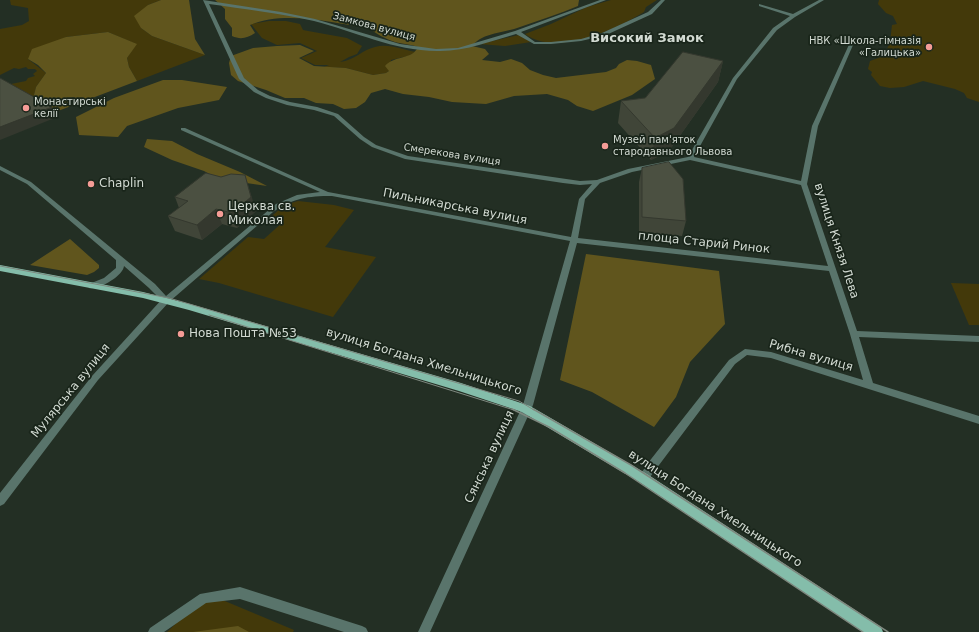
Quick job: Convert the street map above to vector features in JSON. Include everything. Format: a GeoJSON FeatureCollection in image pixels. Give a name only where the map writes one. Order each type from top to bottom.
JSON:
{"type":"FeatureCollection","features":[{"type":"Feature","properties":{"kind":"main road"},"geometry":{"type":"LineString","coordinates":[[0,268],[166,300]]}},
{"type":"Feature","properties":{"kind":"main road","name":"вулиця Богдана Хмельницького"},"geometry":{"type":"LineString","coordinates":[[166,300],[461,387],[526,409],[643,478],[876,632]]}},
{"type":"Feature","properties":{"kind":"street","name":"Замкова вулиця"},"geometry":{"type":"LineString","coordinates":[[205,1],[301,18],[371,35],[400,45],[436,50],[458,49],[517,32],[604,0]]}},
{"type":"Feature","properties":{"kind":"street"},"geometry":{"type":"LineString","coordinates":[[517,32],[534,43],[581,40],[604,34],[650,13],[663,0]]}},
{"type":"Feature","properties":{"kind":"street"},"geometry":{"type":"LineString","coordinates":[[690,158],[736,79],[775,29],[793,16],[822,0]]}},
{"type":"Feature","properties":{"kind":"street","name":"Смерекова вулиця"},"geometry":{"type":"LineString","coordinates":[[205,1],[242,79],[256,91],[268,97],[289,104],[316,108],[336,115],[362,138],[374,146],[407,158],[563,181],[580,183],[598,182]]}},
{"type":"Feature","properties":{"kind":"street"},"geometry":{"type":"LineString","coordinates":[[761,6],[793,16]]}},
{"type":"Feature","properties":{"kind":"street","name":"вулиця Князя Лева"},"geometry":{"type":"LineString","coordinates":[[854,38],[815,126],[804,184],[854,334],[869,386]]}},
{"type":"Feature","properties":{"kind":"street","name":"Пильникарська вулиця"},"geometry":{"type":"LineString","coordinates":[[183,129],[306,184],[332,194],[574,240]]}},
{"type":"Feature","properties":{"kind":"street"},"geometry":{"type":"LineString","coordinates":[[598,182],[630,170],[690,158],[804,184]]}},
{"type":"Feature","properties":{"kind":"street","name":"вулиця Богдана Хмельницького"},"geometry":{"type":"LineString","coordinates":[[0,168],[29,184],[152,286],[166,300]]}},
{"type":"Feature","properties":{"kind":"street","name":"Сянська вулиця"},"geometry":{"type":"LineString","coordinates":[[424,632],[526,409],[574,240],[582,199],[598,182]]}},
{"type":"Feature","properties":{"kind":"street","name":"Пильникарська вулиця"},"geometry":{"type":"LineString","coordinates":[[166,300],[284,201],[308,194],[332,194]]}},
{"type":"Feature","properties":{"kind":"street","name":"площа Старий Ринок"},"geometry":{"type":"LineString","coordinates":[[574,240],[832,269]]}},
{"type":"Feature","properties":{"kind":"street"},"geometry":{"type":"LineString","coordinates":[[92,286],[107,280],[120,269],[120,259]]}},
{"type":"Feature","properties":{"kind":"street","name":"Мулярська вулиця"},"geometry":{"type":"LineString","coordinates":[[0,501],[95,378],[166,300]]}},
{"type":"Feature","properties":{"kind":"street"},"geometry":{"type":"LineString","coordinates":[[854,334],[979,339]]}},
{"type":"Feature","properties":{"kind":"street","name":"Рибна вулиця"},"geometry":{"type":"LineString","coordinates":[[643,478],[732,362],[745,352],[771,355],[979,420]]}},
{"type":"Feature","properties":{"kind":"street"},"geometry":{"type":"LineString","coordinates":[[154,632],[204,598],[240,593],[362,632]]}},
{"type":"Feature","properties":{"kind":"shaded area"},"geometry":{"type":"Polygon","coordinates":[[[10,0],[161,0],[148,5],[141,28],[152,36],[205,55],[137,81],[129,67],[127,58],[136,44],[108,32],[66,37],[28,59],[46,73],[36,87],[32,103],[1,86],[26,81],[28,78],[35,76],[33,74],[37,71],[26,67],[19,69],[14,68],[0,75],[0,29],[22,25],[29,21],[28,8],[11,5],[10,0]]]}},
{"type":"Feature","properties":{"kind":"shaded area"},"geometry":{"type":"Polygon","coordinates":[[[161,0],[189,0],[195,39],[205,55],[152,36],[141,28],[134,16],[148,5],[161,0]]]}},
{"type":"Feature","properties":{"kind":"shaded area"},"geometry":{"type":"Polygon","coordinates":[[[215,0],[579,0],[578,6],[514,29],[488,35],[477,41],[472,46],[485,49],[489,54],[482,60],[500,62],[511,59],[522,63],[530,70],[556,78],[606,72],[616,68],[619,64],[627,60],[651,65],[655,79],[632,95],[593,111],[577,106],[568,100],[547,94],[514,96],[486,104],[452,102],[429,97],[403,94],[385,89],[371,93],[365,102],[356,108],[344,109],[333,104],[316,103],[304,98],[285,98],[238,81],[231,75],[229,63],[231,56],[253,48],[300,45],[314,51],[299,58],[314,66],[346,68],[373,75],[386,73],[389,71],[385,66],[394,60],[412,54],[418,47],[392,41],[369,28],[293,18],[278,18],[250,25],[255,33],[244,38],[238,38],[232,36],[232,28],[225,19],[225,9],[215,0]]]}},
{"type":"Feature","properties":{"kind":"shaded area"},"geometry":{"type":"Polygon","coordinates":[[[611,0],[657,0],[646,7],[644,12],[632,19],[602,33],[585,38],[569,42],[553,43],[538,40],[525,34],[551,24],[587,7],[611,0]]]}},
{"type":"Feature","properties":{"kind":"shaded area","name":"НВК «Школа-гімназія «Галицька»"},"geometry":{"type":"Polygon","coordinates":[[[879,0],[979,0],[979,102],[967,98],[964,93],[955,89],[923,81],[904,87],[890,88],[880,86],[871,75],[872,72],[868,69],[870,61],[884,56],[890,42],[892,25],[897,24],[893,16],[886,13],[878,4],[879,0]]]}},
{"type":"Feature","properties":{"kind":"shaded area"},"geometry":{"type":"Polygon","coordinates":[[[269,21],[286,21],[300,24],[303,30],[347,38],[362,46],[357,54],[340,62],[350,59],[370,48],[380,46],[390,46],[416,52],[408,56],[391,60],[389,71],[386,73],[373,75],[346,68],[324,67],[329,65],[315,65],[301,58],[317,51],[300,43],[277,45],[262,38],[251,24],[269,21]]]}},
{"type":"Feature","properties":{"kind":"shaded area"},"geometry":{"type":"Polygon","coordinates":[[[108,32],[137,44],[127,58],[129,67],[137,81],[50,114],[32,103],[36,87],[46,73],[38,65],[28,59],[32,49],[66,37],[108,32]]]}},
{"type":"Feature","properties":{"kind":"shaded area"},"geometry":{"type":"Polygon","coordinates":[[[519,35],[531,42],[505,46],[479,44],[519,35]]]}},
{"type":"Feature","properties":{"kind":"shaded area"},"geometry":{"type":"Polygon","coordinates":[[[163,80],[182,80],[227,87],[219,100],[178,108],[127,126],[118,137],[79,135],[76,117],[114,98],[163,80]]]}},
{"type":"Feature","properties":{"kind":"shaded area"},"geometry":{"type":"Polygon","coordinates":[[[147,139],[172,141],[267,186],[219,179],[204,171],[172,160],[144,147],[147,139]]]}},
{"type":"Feature","properties":{"kind":"shaded area"},"geometry":{"type":"Polygon","coordinates":[[[298,201],[334,205],[354,210],[325,247],[376,257],[333,317],[219,283],[199,279],[248,237],[264,239],[283,222],[268,219],[285,205],[298,201]]]}},
{"type":"Feature","properties":{"kind":"shaded area"},"geometry":{"type":"Polygon","coordinates":[[[70,239],[99,265],[99,268],[87,275],[30,265],[70,239]]]}},
{"type":"Feature","properties":{"kind":"shaded area"},"geometry":{"type":"Polygon","coordinates":[[[586,254],[719,271],[725,324],[690,362],[676,397],[654,427],[592,392],[560,380],[586,254]]]}},
{"type":"Feature","properties":{"kind":"shaded area"},"geometry":{"type":"Polygon","coordinates":[[[951,283],[979,284],[979,325],[969,325],[951,283]]]}},
{"type":"Feature","properties":{"kind":"shaded area"},"geometry":{"type":"Polygon","coordinates":[[[220,599],[294,630],[293,632],[167,632],[195,605],[220,599]]]}},
{"type":"Feature","properties":{"kind":"shaded area"},"geometry":{"type":"Polygon","coordinates":[[[238,626],[249,632],[193,632],[238,626]]]}},
{"type":"Feature","properties":{"kind":"building"},"geometry":{"type":"Polygon","coordinates":[[[683,52],[723,61],[674,128],[655,138],[621,101],[645,98],[683,52]]]}},
{"type":"Feature","properties":{"kind":"building"},"geometry":{"type":"Polygon","coordinates":[[[0,78],[52,107],[0,127],[0,78]]]}},
{"type":"Feature","properties":{"kind":"building"},"geometry":{"type":"Polygon","coordinates":[[[669,162],[683,179],[686,221],[642,217],[642,168],[669,162]]]}},
{"type":"Feature","properties":{"kind":"building"},"geometry":{"type":"Polygon","coordinates":[[[206,173],[221,177],[231,174],[245,175],[251,197],[232,213],[216,209],[197,225],[168,216],[188,201],[175,197],[206,173]]]}},
{"type":"Feature","properties":{"kind":"tram line"},"geometry":{"type":"LineString","coordinates":[[0,266],[169,298],[519,401],[534,410]]}},
{"type":"Feature","properties":{"kind":"tram line"},"geometry":{"type":"LineString","coordinates":[[209,315],[514,410]]}},
{"type":"Feature","properties":{"kind":"tram line"},"geometry":{"type":"LineString","coordinates":[[512,409],[549,427],[625,473],[863,632]]}},
{"type":"Feature","properties":{"kind":"tram line"},"geometry":{"type":"LineString","coordinates":[[533,409],[631,465],[888,632]]}},
{"type":"Feature","properties":{"kind":"place","name":"НВК «Школа-гімназія «Галицька»"},"geometry":{"type":"Point","coordinates":[929,47]}},
{"type":"Feature","properties":{"kind":"place","name":"Монастирські келії"},"geometry":{"type":"Point","coordinates":[26,108]}},
{"type":"Feature","properties":{"kind":"place","name":"Музей пам'яток стародавнього Львова"},"geometry":{"type":"Point","coordinates":[605,146]}},
{"type":"Feature","properties":{"kind":"place","name":"Chaplin"},"geometry":{"type":"Point","coordinates":[91,184]}},
{"type":"Feature","properties":{"kind":"place","name":"Церква св. Миколая"},"geometry":{"type":"Point","coordinates":[220,214]}},
{"type":"Feature","properties":{"kind":"place","name":"Нова Пошта №53"},"geometry":{"type":"Point","coordinates":[181,334]}},
{"type":"Feature","properties":{"kind":"district","name":"Високий Замок"},"geometry":{"type":"Point","coordinates":[647,39]}}]}
